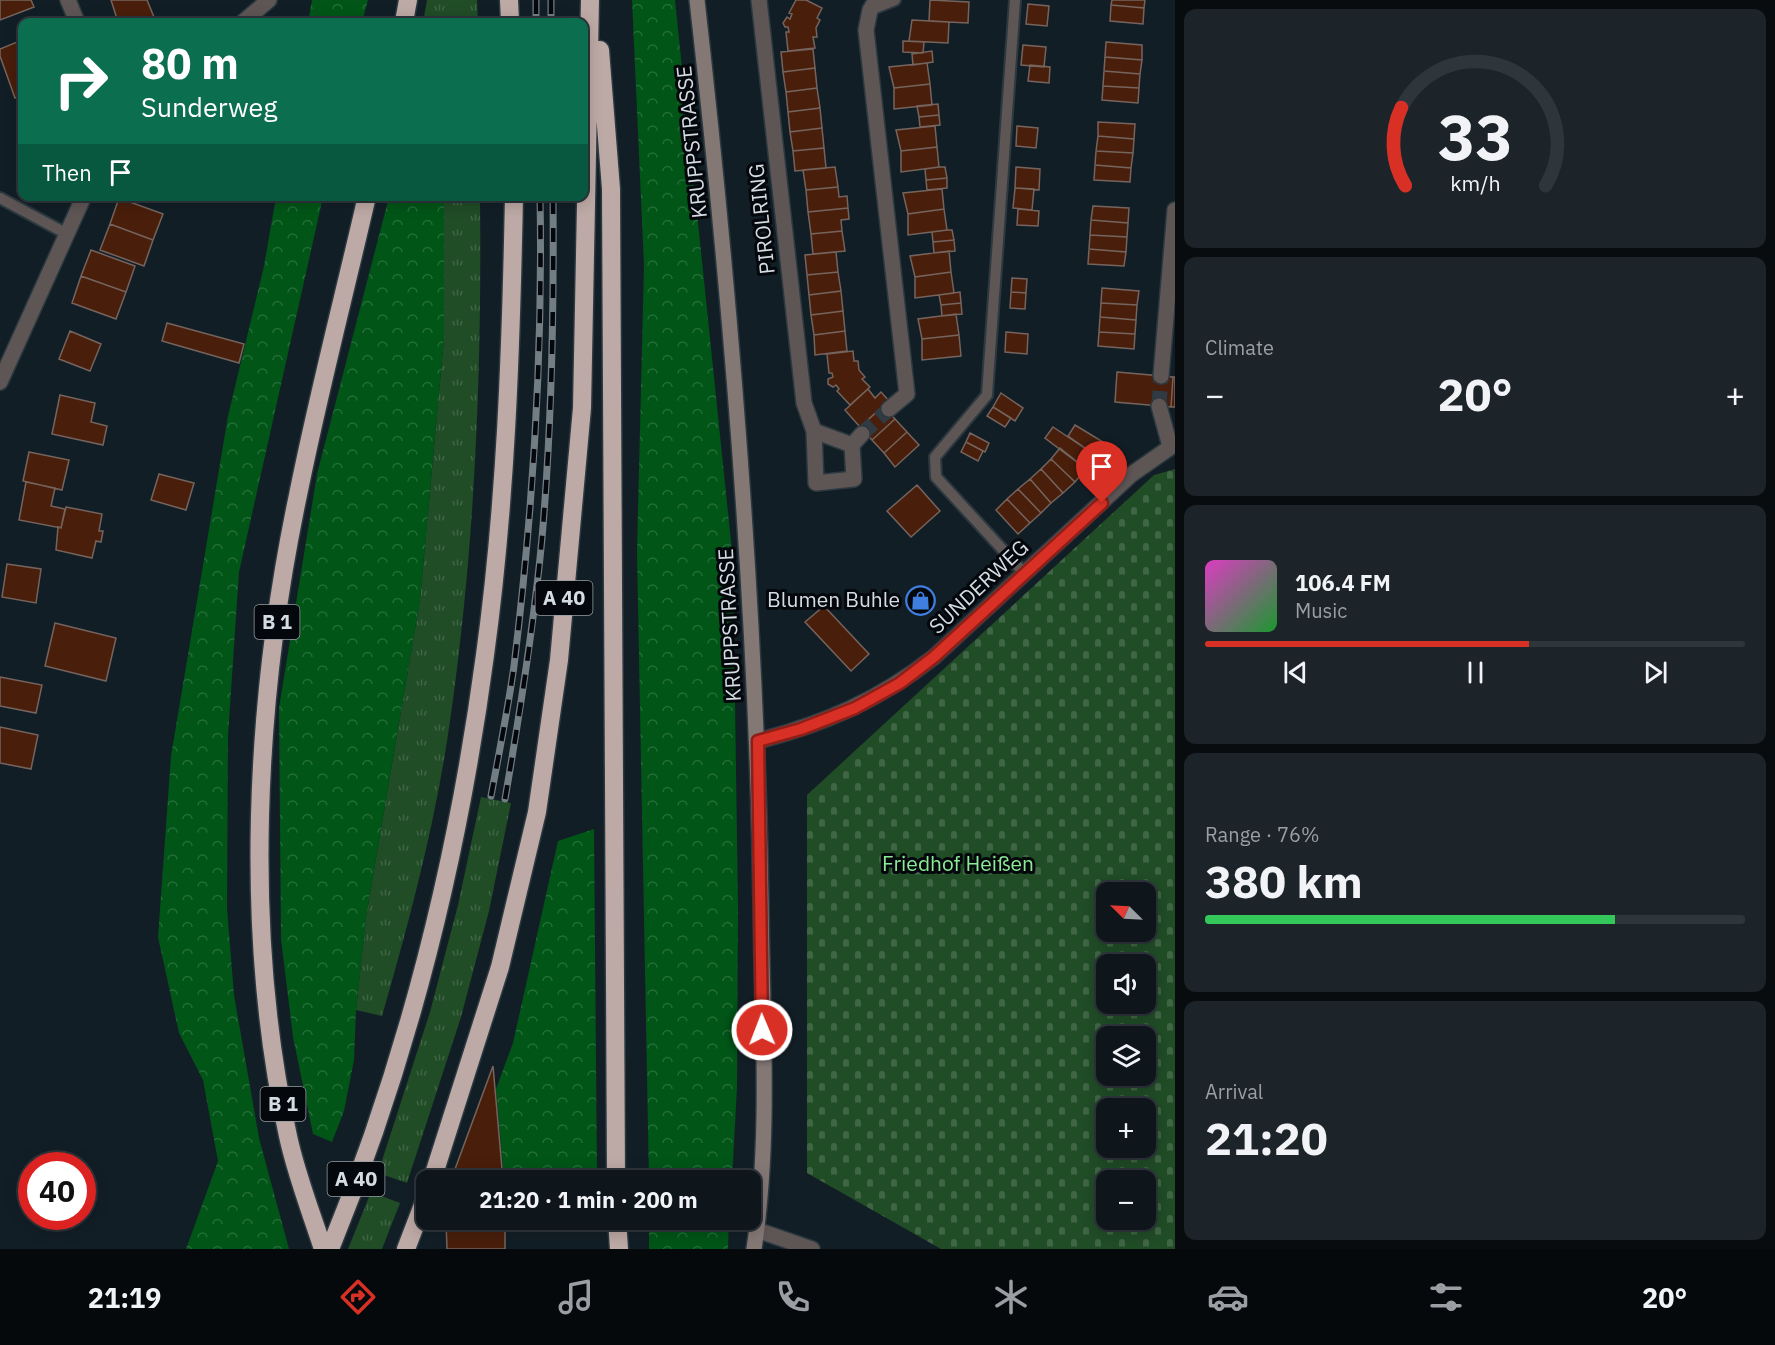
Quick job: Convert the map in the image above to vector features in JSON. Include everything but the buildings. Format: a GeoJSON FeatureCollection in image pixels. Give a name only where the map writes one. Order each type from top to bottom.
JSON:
{"type":"FeatureCollection","features":[{"type":"Feature","properties":{"kind":"highway"},"geometry":{"type":"LineString","coordinates":[[405,18],[408,0]]}},
{"type":"Feature","properties":{"kind":"highway"},"geometry":{"type":"LineString","coordinates":[[509,0],[510,18]]}},
{"type":"Feature","properties":{"kind":"highway","name":"A 40"},"geometry":{"type":"LineString","coordinates":[[588,102],[590,0]]}},
{"type":"Feature","properties":{"kind":"highway"},"geometry":{"type":"LineString","coordinates":[[596,0],[611,189],[616,1170]]}},
{"type":"Feature","properties":{"kind":"highway","name":"B 1"},"geometry":{"type":"LineString","coordinates":[[323,1249],[288,1137],[270,1029],[263,955],[261,779],[274,641],[297,497],[366,201]]}},
{"type":"Feature","properties":{"kind":"highway","name":"A 40"},"geometry":{"type":"LineString","coordinates":[[330,1249],[382,1110],[414,1010],[439,905],[471,747],[486,653],[506,440],[514,201]]}},
{"type":"Feature","properties":{"kind":"highway","name":"A 40"},"geometry":{"type":"LineString","coordinates":[[435,1170],[501,967],[537,812],[559,660],[582,408],[586,201]]}},
{"type":"Feature","properties":{"kind":"highway"},"geometry":{"type":"LineString","coordinates":[[406,1249],[416,1223]]}},
{"type":"Feature","properties":{"kind":"highway"},"geometry":{"type":"LineString","coordinates":[[617,1230],[618,1249]]}},
{"type":"Feature","properties":{"kind":"street"},"geometry":{"type":"LineString","coordinates":[[68,0],[75,18]]}},
{"type":"Feature","properties":{"kind":"street"},"geometry":{"type":"LineString","coordinates":[[248,18],[269,0]]}},
{"type":"Feature","properties":{"kind":"street","name":"KRUPPSTRASSE"},"geometry":{"type":"LineString","coordinates":[[697,0],[724,243],[744,503],[758,741],[763,1156],[761,1181]]}},
{"type":"Feature","properties":{"kind":"street","name":"PIROLRING"},"geometry":{"type":"LineString","coordinates":[[759,0],[804,403],[814,431],[816,483],[854,479],[857,439],[814,431]]}},
{"type":"Feature","properties":{"kind":"street"},"geometry":{"type":"LineString","coordinates":[[873,5],[866,30],[907,394],[889,409]]}},
{"type":"Feature","properties":{"kind":"street"},"geometry":{"type":"LineString","coordinates":[[0,382],[82,201]]}},
{"type":"Feature","properties":{"kind":"street"},"geometry":{"type":"LineString","coordinates":[[1161,376],[1175,210]]}},
{"type":"Feature","properties":{"kind":"street"},"geometry":{"type":"LineString","coordinates":[[1159,406],[1173,447]]}},
{"type":"Feature","properties":{"kind":"street","name":"SUNDERWEG"},"geometry":{"type":"LineString","coordinates":[[758,741],[801,729],[855,708],[900,683],[934,657],[1132,474],[1173,447]]}},
{"type":"Feature","properties":{"kind":"street"},"geometry":{"type":"LineString","coordinates":[[757,1230],[812,1249]]}},
{"type":"Feature","properties":{"kind":"street","name":"KRUPPSTRASSE"},"geometry":{"type":"LineString","coordinates":[[754,1249],[757,1230]]}},
{"type":"Feature","properties":{"kind":"lane"},"geometry":{"type":"LineString","coordinates":[[873,5],[896,0]]}},
{"type":"Feature","properties":{"kind":"lane"},"geometry":{"type":"LineString","coordinates":[[1015,0],[987,396],[935,457],[936,477],[1025,574]]}},
{"type":"Feature","properties":{"kind":"lane"},"geometry":{"type":"LineString","coordinates":[[0,198],[68,234]]}},
{"type":"Feature","properties":{"kind":"green space"},"geometry":{"type":"Polygon","coordinates":[[[312,0],[368,0],[363,18],[309,18],[312,0]]]}},
{"type":"Feature","properties":{"kind":"green space"},"geometry":{"type":"Polygon","coordinates":[[[427,0],[477,0],[478,18],[424,18],[427,0]]]}},
{"type":"Feature","properties":{"kind":"green space"},"geometry":{"type":"Polygon","coordinates":[[[632,0],[675,0],[733,561],[738,908],[737,1087],[733,1170],[649,1170],[637,552],[644,265],[632,0]]]}},
{"type":"Feature","properties":{"kind":"green space"},"geometry":{"type":"Polygon","coordinates":[[[275,201],[322,201],[239,572],[228,735],[227,909],[234,995],[259,1138],[289,1249],[186,1249],[218,1161],[203,1080],[179,1033],[158,937],[171,756],[228,416],[264,266],[275,201]]]}},
{"type":"Feature","properties":{"kind":"green space"},"geometry":{"type":"Polygon","coordinates":[[[388,201],[444,201],[444,338],[420,600],[366,917],[356,1010],[354,1060],[344,1111],[332,1142],[313,1134],[293,1037],[281,939],[279,708],[317,474],[388,201]]]}},
{"type":"Feature","properties":{"kind":"green space"},"geometry":{"type":"Polygon","coordinates":[[[444,201],[480,201],[480,328],[475,459],[459,656],[437,796],[421,870],[382,1016],[356,1010],[366,917],[420,600],[444,338],[444,201]]]}},
{"type":"Feature","properties":{"kind":"green space","name":"Friedhof Heißen"},"geometry":{"type":"Polygon","coordinates":[[[1175,469],[1175,1249],[941,1249],[807,1173],[807,795],[1154,475],[1175,469]]]}},
{"type":"Feature","properties":{"kind":"green space"},"geometry":{"type":"Polygon","coordinates":[[[481,797],[511,803],[489,911],[461,1017],[407,1183],[378,1173],[430,1012],[458,905],[481,797]]]}},
{"type":"Feature","properties":{"kind":"green space"},"geometry":{"type":"Polygon","coordinates":[[[594,829],[597,1170],[503,1170],[496,1089],[513,1043],[558,841],[594,829]]]}},
{"type":"Feature","properties":{"kind":"green space"},"geometry":{"type":"Polygon","coordinates":[[[371,1192],[400,1203],[382,1249],[348,1249],[371,1192]]]}},
{"type":"Feature","properties":{"kind":"green space"},"geometry":{"type":"Polygon","coordinates":[[[649,1230],[729,1230],[728,1249],[649,1249],[649,1230]]]}},
{"type":"Feature","properties":{"kind":"tunnel"},"geometry":{"type":"LineString","coordinates":[[1159,406],[1161,376]]}},
{"type":"Feature","properties":{"kind":"tunnel"},"geometry":{"type":"LineString","coordinates":[[862,434],[889,409]]}},
{"type":"Feature","properties":{"kind":"railway"},"geometry":{"type":"LineString","coordinates":[[536,0],[536,18]]}},
{"type":"Feature","properties":{"kind":"railway"},"geometry":{"type":"LineString","coordinates":[[551,0],[551,18]]}},
{"type":"Feature","properties":{"kind":"railway"},"geometry":{"type":"LineString","coordinates":[[491,796],[514,666],[531,490],[540,314],[540,201]]}},
{"type":"Feature","properties":{"kind":"railway"},"geometry":{"type":"LineString","coordinates":[[505,799],[526,668],[542,538],[552,367],[553,201]]}},
{"type":"Feature","properties":{"kind":"place","name":"Blumen Buhle"},"geometry":{"type":"Point","coordinates":[921,600]}},
{"type":"Feature","properties":{"kind":"route"},"geometry":{"type":"LineString","coordinates":[[762,1030],[758,741],[801,729],[855,708],[900,683],[934,657],[1102,503]]}}]}
